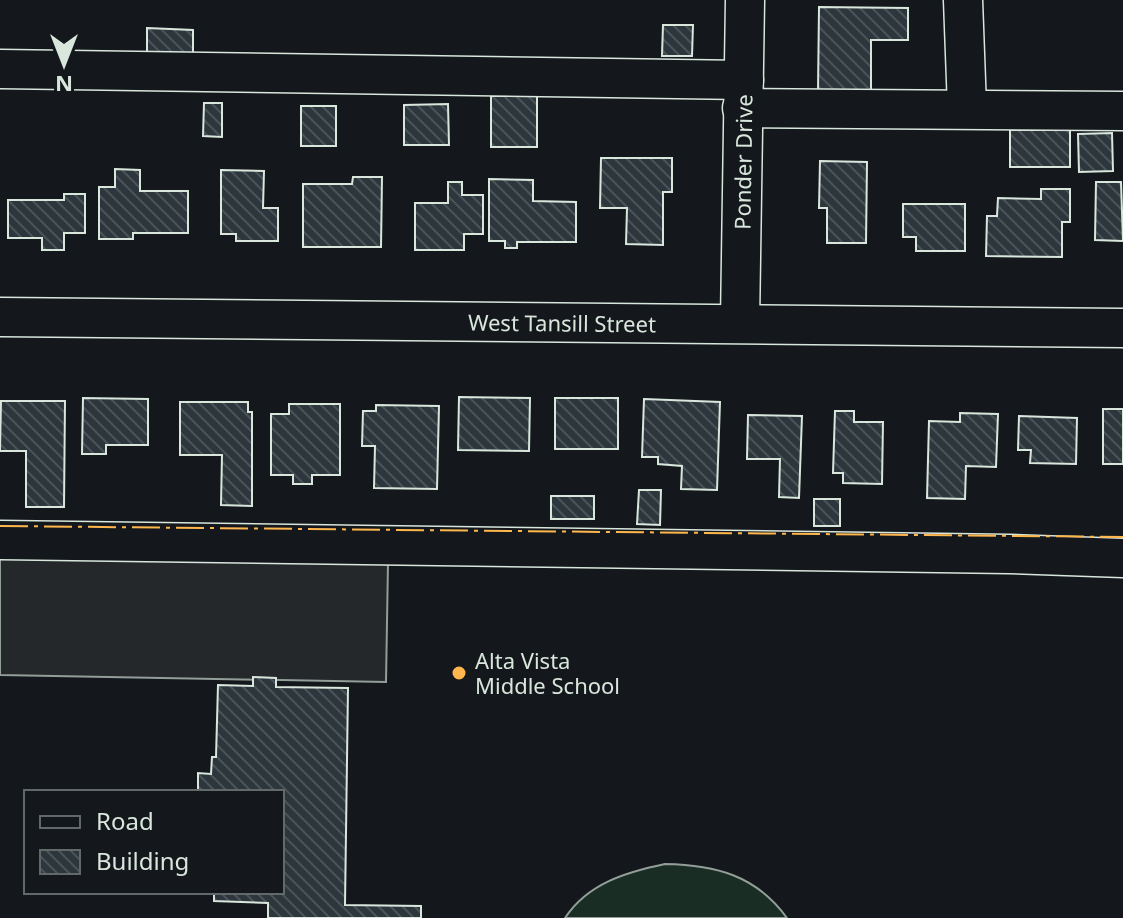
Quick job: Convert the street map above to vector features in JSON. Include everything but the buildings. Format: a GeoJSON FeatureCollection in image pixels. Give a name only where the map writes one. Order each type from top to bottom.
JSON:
{"type":"FeatureCollection","features":[{"type":"Feature","properties":{"kind":"street","name":"Ponder Drive"},"geometry":{"type":"LineString","coordinates":[[740,322],[745,0]]}},
{"type":"Feature","properties":{"kind":"street"},"geometry":{"type":"LineString","coordinates":[[963,0],[967,108]]}},
{"type":"Feature","properties":{"kind":"street"},"geometry":{"type":"LineString","coordinates":[[0,69],[743,94],[967,108],[1123,111]]}},
{"type":"Feature","properties":{"kind":"street","name":"West Tansill Street"},"geometry":{"type":"LineString","coordinates":[[0,317],[1123,328]]}},
{"type":"Feature","properties":{"kind":"street"},"geometry":{"type":"LineString","coordinates":[[0,540],[1123,558]]}},
{"type":"Feature","properties":{"kind":"green space"},"geometry":{"type":"Polygon","coordinates":[[[665,864],[701,867],[733,875],[762,892],[787,918],[565,918],[585,896],[609,881],[665,864]]]}},
{"type":"Feature","properties":{"kind":"shaded area"},"geometry":{"type":"Polygon","coordinates":[[[0,555],[388,562],[386,682],[0,675],[0,555]]]}},
{"type":"Feature","properties":{"kind":"power"},"geometry":{"type":"LineString","coordinates":[[0,526],[1123,537]]}},
{"type":"Feature","properties":{"kind":"place","name":"Alta Vista Middle School"},"geometry":{"type":"Point","coordinates":[459,673]}}]}
